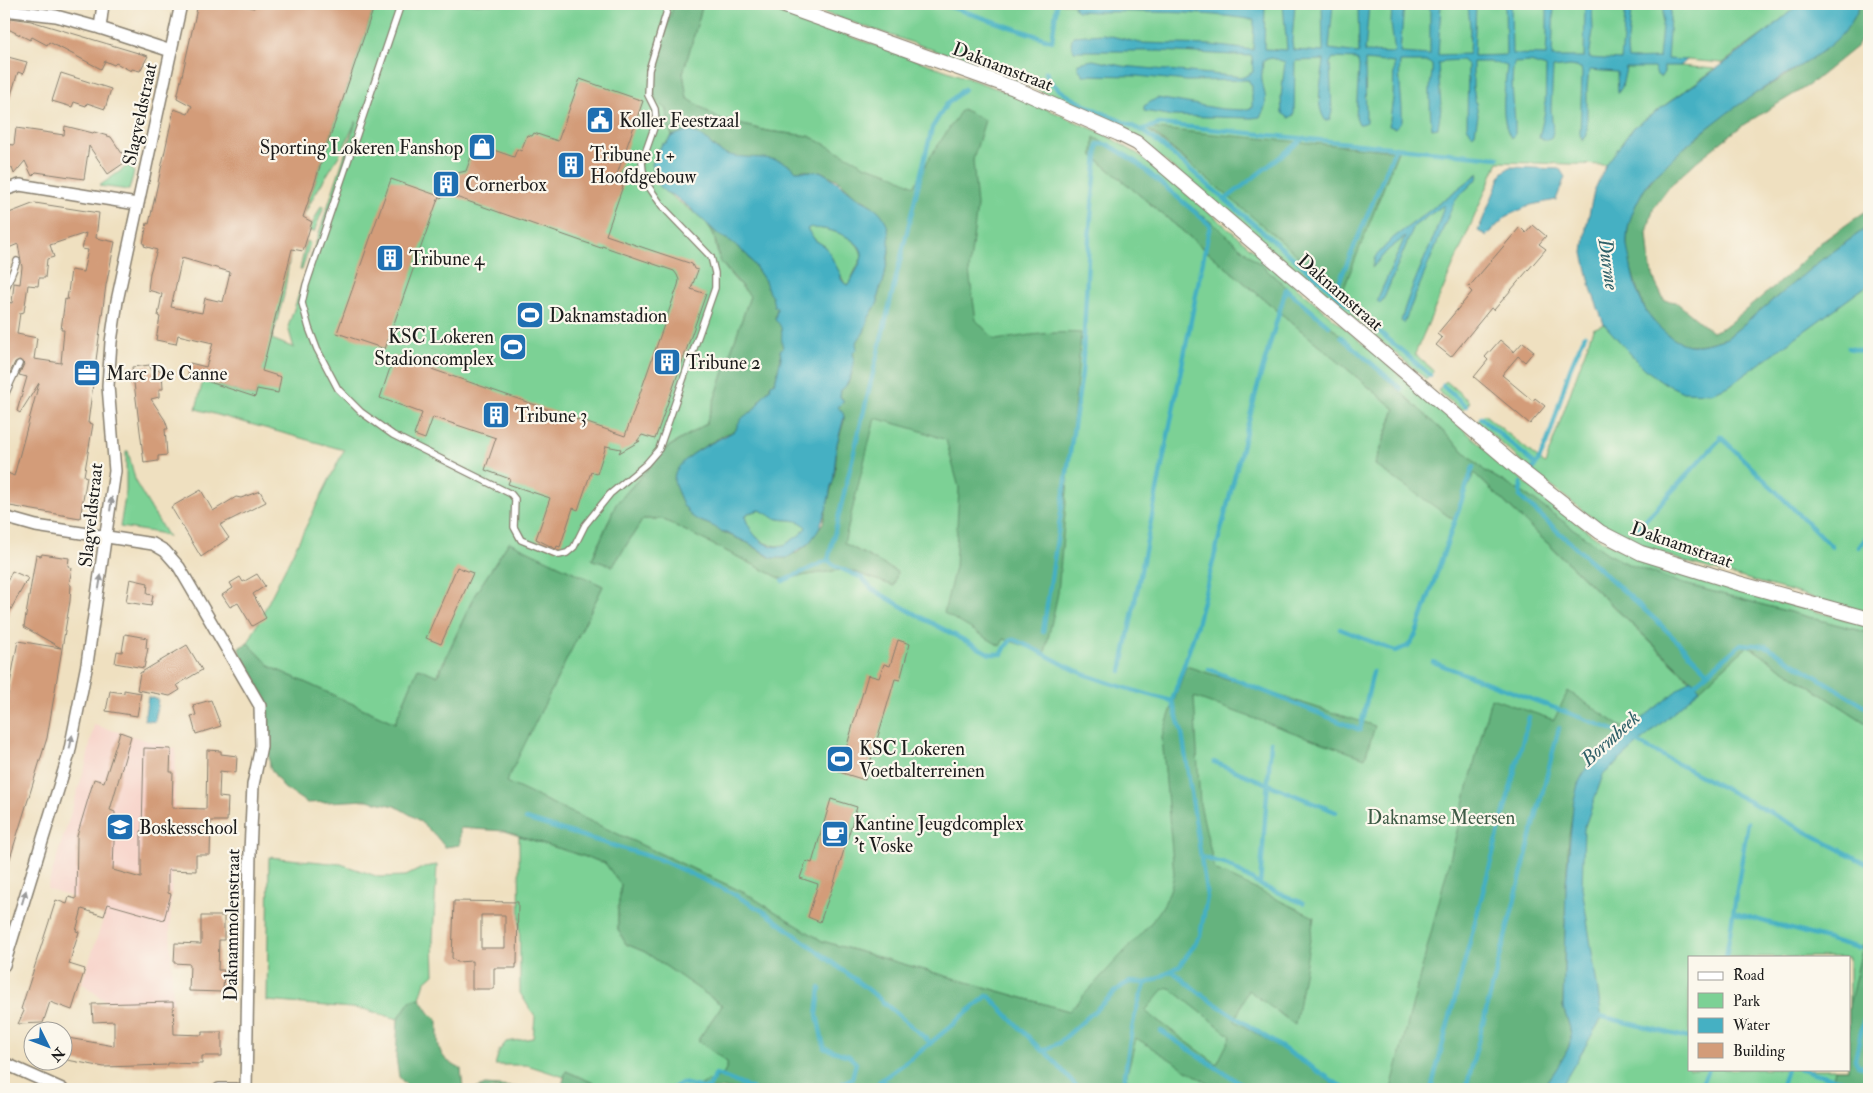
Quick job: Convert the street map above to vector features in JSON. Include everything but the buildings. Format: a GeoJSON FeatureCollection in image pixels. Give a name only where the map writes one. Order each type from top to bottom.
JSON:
{"type":"FeatureCollection","features":[{"type":"Feature","properties":{"kind":"street"},"geometry":{"type":"LineString","coordinates":[[53,4],[56,16]]}},
{"type":"Feature","properties":{"kind":"street"},"geometry":{"type":"LineString","coordinates":[[100,28],[103,4]]}},
{"type":"Feature","properties":{"kind":"street","name":"Slagveldstraat"},"geometry":{"type":"LineString","coordinates":[[4,962],[69,754],[87,664],[115,471],[108,386],[111,342],[117,301],[137,204],[181,4]]}},
{"type":"Feature","properties":{"kind":"street","name":"Daknamstraat"},"geometry":{"type":"LineString","coordinates":[[779,4],[1014,88],[1137,143],[1514,465],[1588,524],[1607,536],[1641,553],[1738,583],[1869,619]]}},
{"type":"Feature","properties":{"kind":"street"},"geometry":{"type":"LineString","coordinates":[[4,10],[56,16],[171,51]]}},
{"type":"Feature","properties":{"kind":"street"},"geometry":{"type":"LineString","coordinates":[[4,189],[20,185],[137,204]]}},
{"type":"Feature","properties":{"kind":"street"},"geometry":{"type":"LineString","coordinates":[[4,517],[36,526],[107,536]]}},
{"type":"Feature","properties":{"kind":"street","name":"Daknammolenstraat"},"geometry":{"type":"LineString","coordinates":[[107,536],[153,544],[164,551],[179,567],[260,706],[261,746],[252,795],[246,1089]]}},
{"type":"Feature","properties":{"kind":"street"},"geometry":{"type":"LineString","coordinates":[[4,1063],[62,1089]]}},
{"type":"Feature","properties":{"kind":"street"},"geometry":{"type":"LineString","coordinates":[[219,1089],[236,1089]]}},
{"type":"Feature","properties":{"kind":"lane"},"geometry":{"type":"LineString","coordinates":[[401,4],[306,286],[302,304],[309,328],[326,369],[338,389],[361,412],[393,435],[511,494],[515,499],[514,527],[521,540],[558,555],[567,553],[574,546],[584,525],[610,494],[646,464],[659,449],[716,288],[711,257],[662,206],[647,184],[643,171],[642,162],[656,122],[655,109],[648,95],[648,70],[669,4]]}},
{"type":"Feature","properties":{"kind":"lane"},"geometry":{"type":"LineString","coordinates":[[4,293],[17,261]]}},
{"type":"Feature","properties":{"kind":"lane"},"geometry":{"type":"LineString","coordinates":[[4,397],[19,364]]}},
{"type":"Feature","properties":{"kind":"shaded area","name":"Boskesschool"},"geometry":{"type":"Polygon","coordinates":[[[94,725],[176,749],[170,928],[173,1002],[106,1002],[82,983],[107,908],[47,889],[86,764],[94,725]]]}},
{"type":"Feature","properties":{"kind":"green space","name":"Daknamse Meersen"},"geometry":{"type":"Polygon","coordinates":[[[375,4],[393,7],[394,4],[693,4],[665,94],[672,136],[659,148],[655,157],[653,171],[656,180],[664,190],[709,225],[720,260],[750,296],[706,424],[666,448],[616,504],[592,559],[613,566],[643,519],[662,519],[782,579],[846,569],[894,586],[897,572],[844,543],[901,306],[889,173],[866,167],[809,136],[767,131],[719,119],[687,98],[683,73],[703,4],[759,4],[1015,95],[1104,134],[1138,154],[1168,177],[1553,506],[1596,537],[1642,561],[1674,572],[1869,626],[1869,633],[1680,583],[1628,564],[1607,554],[1528,496],[1485,471],[1323,319],[1217,227],[1134,162],[1094,138],[1093,156],[1395,409],[1375,464],[1454,520],[1473,472],[1699,689],[1748,646],[1869,725],[1869,1089],[1107,1089],[1069,1011],[822,941],[745,893],[505,782],[603,586],[509,542],[474,596],[437,676],[418,668],[395,723],[271,667],[248,643],[344,450],[196,409],[203,380],[255,397],[291,249],[284,295],[272,339],[294,348],[288,327],[356,121],[343,149],[303,217],[375,4]]]}},
{"type":"Feature","properties":{"kind":"green space"},"geometry":{"type":"Polygon","coordinates":[[[674,4],[703,4],[683,73],[687,98],[719,119],[767,131],[809,136],[866,166],[889,173],[914,186],[930,157],[962,109],[985,120],[973,160],[977,206],[969,271],[976,320],[995,340],[1049,333],[1081,333],[1058,593],[1045,653],[1004,639],[1000,646],[944,613],[955,567],[959,488],[946,440],[875,418],[844,543],[897,572],[894,586],[846,569],[782,579],[662,519],[643,519],[613,566],[592,560],[616,504],[667,448],[706,424],[750,296],[720,261],[714,234],[707,224],[748,256],[765,281],[777,308],[775,317],[782,327],[783,347],[780,350],[781,358],[775,382],[770,385],[770,389],[735,431],[724,435],[687,459],[680,467],[676,476],[676,485],[680,497],[694,517],[750,544],[769,557],[797,553],[809,543],[823,523],[835,472],[837,444],[844,421],[844,417],[837,407],[843,399],[840,397],[841,390],[848,383],[851,376],[856,343],[864,332],[868,319],[878,302],[889,252],[886,226],[869,203],[854,195],[838,180],[820,171],[814,173],[805,170],[796,171],[758,158],[742,158],[723,154],[714,146],[681,133],[672,136],[667,109],[656,100],[653,86],[656,63],[674,4]]]}},
{"type":"Feature","properties":{"kind":"green space"},"geometry":{"type":"Polygon","coordinates":[[[799,4],[1799,4],[1770,29],[1723,63],[1687,60],[1680,66],[1715,69],[1633,128],[1606,165],[1498,162],[1415,354],[1434,371],[1426,379],[1130,132],[1040,91],[957,58],[799,4]],[[1147,129],[1342,292],[1398,151],[1147,129]]]}},
{"type":"Feature","properties":{"kind":"green space"},"geometry":{"type":"Polygon","coordinates":[[[1860,4],[1869,4],[1869,25],[1857,46],[1809,85],[1743,125],[1697,161],[1670,186],[1653,209],[1647,233],[1650,266],[1664,300],[1676,302],[1712,332],[1724,327],[1742,313],[1788,275],[1820,243],[1869,209],[1869,226],[1820,261],[1727,338],[1696,345],[1672,339],[1655,324],[1647,312],[1638,292],[1629,260],[1627,243],[1629,223],[1641,195],[1660,170],[1719,119],[1741,102],[1808,60],[1858,10],[1860,4]]]}},
{"type":"Feature","properties":{"kind":"green space"},"geometry":{"type":"Polygon","coordinates":[[[1146,128],[1398,151],[1342,293],[1156,135],[1146,128]]]}},
{"type":"Feature","properties":{"kind":"green space"},"geometry":{"type":"Polygon","coordinates":[[[1094,137],[1134,162],[1217,227],[1323,319],[1485,471],[1528,496],[1607,553],[1628,564],[1680,583],[1869,633],[1869,725],[1748,646],[1700,689],[1474,473],[1454,520],[1375,465],[1395,409],[1093,156],[1094,137]]]}},
{"type":"Feature","properties":{"kind":"green space"},"geometry":{"type":"Polygon","coordinates":[[[129,165],[134,172],[129,190],[99,186],[129,165]]]}},
{"type":"Feature","properties":{"kind":"green space"},"geometry":{"type":"Polygon","coordinates":[[[321,206],[324,207],[314,232],[309,231],[321,206]]]}},
{"type":"Feature","properties":{"kind":"green space"},"geometry":{"type":"Polygon","coordinates":[[[808,227],[841,234],[849,238],[860,249],[862,257],[848,285],[845,284],[826,247],[815,240],[807,229],[808,227]]]}},
{"type":"Feature","properties":{"kind":"green space"},"geometry":{"type":"Polygon","coordinates":[[[306,241],[310,243],[302,270],[300,270],[306,241]]]}},
{"type":"Feature","properties":{"kind":"green space"},"geometry":{"type":"Polygon","coordinates":[[[1869,284],[1869,613],[1686,562],[1622,537],[1599,523],[1538,476],[1477,422],[1484,414],[1545,464],[1593,329],[1604,324],[1621,342],[1777,350],[1869,284]]]}},
{"type":"Feature","properties":{"kind":"green space"},"geometry":{"type":"Polygon","coordinates":[[[1446,381],[1470,402],[1462,411],[1438,391],[1446,381]]]}},
{"type":"Feature","properties":{"kind":"green space"},"geometry":{"type":"Polygon","coordinates":[[[126,451],[128,451],[136,483],[168,537],[159,533],[120,527],[126,491],[126,451]]]}},
{"type":"Feature","properties":{"kind":"green space"},"geometry":{"type":"Polygon","coordinates":[[[760,510],[779,519],[800,522],[806,527],[799,537],[784,545],[776,546],[765,543],[750,531],[745,517],[748,513],[760,510]]]}},
{"type":"Feature","properties":{"kind":"green space"},"geometry":{"type":"Polygon","coordinates":[[[509,542],[603,586],[506,782],[745,893],[822,941],[1069,1011],[1149,925],[1168,895],[1174,874],[1162,737],[1186,666],[1375,726],[1365,758],[1194,697],[1200,804],[1215,870],[1314,917],[1295,1025],[1248,990],[1235,1021],[1304,1062],[1340,1089],[1217,1089],[1136,1038],[1126,1078],[1143,1089],[693,1089],[724,1074],[728,1063],[698,1040],[722,1005],[645,952],[626,944],[618,930],[621,885],[605,863],[504,831],[460,828],[460,845],[445,847],[416,818],[395,806],[367,800],[307,803],[284,788],[270,768],[264,701],[238,648],[248,643],[271,667],[395,723],[418,668],[438,676],[474,596],[509,542]],[[1170,988],[1164,989],[1145,1011],[1217,1064],[1231,1036],[1170,988]]]}},
{"type":"Feature","properties":{"kind":"green space"},"geometry":{"type":"Polygon","coordinates":[[[1568,691],[1628,731],[1602,751],[1578,784],[1569,835],[1566,885],[1563,1007],[1569,1026],[1570,1044],[1543,1089],[1391,1089],[1491,698],[1554,720],[1568,691]]]}},
{"type":"Feature","properties":{"kind":"green space"},"geometry":{"type":"Polygon","coordinates":[[[519,836],[605,863],[621,885],[618,930],[626,944],[645,952],[722,1005],[698,1040],[728,1063],[724,1074],[693,1089],[606,1089],[566,1071],[564,1077],[527,1065],[495,1065],[499,1051],[506,1042],[533,1038],[535,1017],[520,993],[519,836]]]}},
{"type":"Feature","properties":{"kind":"green space"},"geometry":{"type":"Polygon","coordinates":[[[269,857],[341,864],[379,877],[406,876],[424,867],[437,865],[433,939],[434,974],[425,982],[420,998],[410,1001],[398,1019],[363,1009],[267,1001],[269,857]]]}},
{"type":"Feature","properties":{"kind":"green space"},"geometry":{"type":"Polygon","coordinates":[[[1863,945],[1869,947],[1869,1089],[1831,1088],[1835,1070],[1850,1070],[1850,1002],[1863,945]]]}},
{"type":"Feature","properties":{"kind":"green space"},"geometry":{"type":"Polygon","coordinates":[[[420,998],[429,1012],[438,1021],[440,1050],[447,1060],[461,1069],[463,1089],[410,1089],[399,1077],[396,1057],[398,1019],[410,1001],[420,998]]]}},
{"type":"Feature","properties":{"kind":"green space"},"geometry":{"type":"Polygon","coordinates":[[[566,1071],[603,1087],[602,1089],[561,1089],[566,1071]]]}},
{"type":"Feature","properties":{"kind":"green space"},"geometry":{"type":"Polygon","coordinates":[[[485,1085],[540,1089],[476,1089],[485,1085]]]}},
{"type":"Feature","properties":{"kind":"water"},"geometry":{"type":"Polygon","coordinates":[[[1074,4],[1265,4],[1264,49],[1287,50],[1283,4],[1295,4],[1293,50],[1323,52],[1322,4],[1333,4],[1329,49],[1359,53],[1358,4],[1369,4],[1365,52],[1395,53],[1391,24],[1392,4],[1404,4],[1400,53],[1430,55],[1430,4],[1441,4],[1438,55],[1469,54],[1470,27],[1468,4],[1476,4],[1474,56],[1506,55],[1505,4],[1511,4],[1512,54],[1546,55],[1547,4],[1554,4],[1552,57],[1584,57],[1585,4],[1592,4],[1593,31],[1589,58],[1621,60],[1626,4],[1632,4],[1627,48],[1628,59],[1659,58],[1664,4],[1671,4],[1667,59],[1687,60],[1680,66],[1664,66],[1664,72],[1661,77],[1657,75],[1654,68],[1626,68],[1622,87],[1618,93],[1617,72],[1589,70],[1587,135],[1583,141],[1580,135],[1581,68],[1570,66],[1553,68],[1551,109],[1553,132],[1551,138],[1546,140],[1539,138],[1545,111],[1546,67],[1530,62],[1514,63],[1512,81],[1515,134],[1511,138],[1507,130],[1504,112],[1507,66],[1492,62],[1473,62],[1473,87],[1478,115],[1475,133],[1472,135],[1467,127],[1468,65],[1462,60],[1444,61],[1438,64],[1441,108],[1438,128],[1432,129],[1430,89],[1432,65],[1428,62],[1400,62],[1402,121],[1395,128],[1389,126],[1393,98],[1394,63],[1365,60],[1366,122],[1359,124],[1356,117],[1359,66],[1358,61],[1355,59],[1333,58],[1330,63],[1332,112],[1330,119],[1326,121],[1322,114],[1319,99],[1324,60],[1295,61],[1294,115],[1289,118],[1282,113],[1281,97],[1285,62],[1272,58],[1263,60],[1262,79],[1265,108],[1260,117],[1173,116],[1144,111],[1144,106],[1157,98],[1222,109],[1243,110],[1252,108],[1252,86],[1248,80],[1187,81],[1137,76],[1083,75],[1078,68],[1078,63],[1093,60],[1122,66],[1244,77],[1253,72],[1252,56],[1159,51],[1074,51],[1071,43],[1073,36],[1103,34],[1140,43],[1210,45],[1253,50],[1254,20],[1185,13],[1077,11],[1074,4]]]}},
{"type":"Feature","properties":{"kind":"water","name":"Durme"},"geometry":{"type":"Polygon","coordinates":[[[1799,4],[1860,4],[1855,17],[1837,39],[1814,57],[1734,108],[1693,140],[1650,180],[1636,205],[1627,232],[1627,247],[1634,280],[1644,307],[1654,322],[1677,341],[1692,345],[1727,338],[1820,261],[1869,226],[1869,284],[1729,386],[1711,393],[1683,392],[1666,384],[1643,368],[1604,324],[1592,292],[1583,253],[1594,191],[1606,165],[1633,128],[1743,50],[1799,4]]]}},
{"type":"Feature","properties":{"kind":"water"},"geometry":{"type":"Polygon","coordinates":[[[687,131],[694,132],[716,149],[726,154],[781,161],[796,171],[820,171],[876,209],[886,222],[889,248],[878,302],[868,319],[864,332],[856,343],[857,349],[853,353],[854,362],[851,373],[847,384],[841,390],[840,397],[844,401],[838,407],[844,417],[837,444],[833,482],[827,507],[818,531],[809,543],[787,558],[772,558],[750,544],[692,517],[683,506],[674,480],[681,464],[699,450],[736,430],[742,419],[755,409],[770,389],[771,384],[775,382],[781,358],[780,350],[783,347],[781,329],[775,320],[777,308],[774,306],[765,281],[748,256],[732,242],[719,235],[690,208],[665,192],[656,182],[652,164],[662,144],[666,143],[672,136],[687,131]],[[811,227],[807,229],[815,240],[826,247],[841,275],[841,279],[848,285],[862,256],[858,246],[841,234],[811,227]],[[760,510],[748,513],[745,517],[754,534],[763,543],[775,547],[785,545],[800,535],[806,527],[800,522],[793,520],[771,517],[760,510]]]}},
{"type":"Feature","properties":{"kind":"water"},"geometry":{"type":"Polygon","coordinates":[[[1510,167],[1560,169],[1565,177],[1556,200],[1531,205],[1507,216],[1486,236],[1478,231],[1502,173],[1510,167]]]}},
{"type":"Feature","properties":{"kind":"water"},"geometry":{"type":"Polygon","coordinates":[[[1479,173],[1477,179],[1455,200],[1404,323],[1401,321],[1405,306],[1440,220],[1444,205],[1414,226],[1380,304],[1377,300],[1405,237],[1388,250],[1372,268],[1375,257],[1393,238],[1479,173]]]}},
{"type":"Feature","properties":{"kind":"water"},"geometry":{"type":"Polygon","coordinates":[[[1691,679],[1700,689],[1603,775],[1584,829],[1582,887],[1602,1018],[1560,1089],[1543,1089],[1564,1057],[1571,1038],[1563,1007],[1566,885],[1573,805],[1578,784],[1589,763],[1691,679]]]}},
{"type":"Feature","properties":{"kind":"water"},"geometry":{"type":"Polygon","coordinates":[[[148,697],[158,699],[155,722],[144,720],[148,697]]]}},
{"type":"Feature","properties":{"kind":"waterway"},"geometry":{"type":"LineString","coordinates":[[942,4],[1052,41],[1057,4]]}},
{"type":"Feature","properties":{"kind":"waterway"},"geometry":{"type":"LineString","coordinates":[[1046,72],[1051,81],[1072,98],[1153,138],[1430,375]]}},
{"type":"Feature","properties":{"kind":"waterway"},"geometry":{"type":"LineString","coordinates":[[828,560],[932,128],[946,105],[964,89]]}},
{"type":"Feature","properties":{"kind":"waterway"},"geometry":{"type":"LineString","coordinates":[[1141,130],[1160,124],[1498,158]]}},
{"type":"Feature","properties":{"kind":"waterway"},"geometry":{"type":"LineString","coordinates":[[1226,199],[1304,138]]}},
{"type":"Feature","properties":{"kind":"waterway"},"geometry":{"type":"LineString","coordinates":[[1043,632],[1082,373],[1089,238],[1098,144],[1109,145],[1136,162],[1210,225],[1121,671]]}},
{"type":"Feature","properties":{"kind":"waterway"},"geometry":{"type":"LineString","coordinates":[[1335,292],[1396,147]]}},
{"type":"Feature","properties":{"kind":"waterway"},"geometry":{"type":"LineString","coordinates":[[1172,701],[1195,632],[1259,381],[1286,289],[1329,326]]}},
{"type":"Feature","properties":{"kind":"waterway"},"geometry":{"type":"LineString","coordinates":[[1536,465],[1542,455],[1563,389],[1585,335]]}},
{"type":"Feature","properties":{"kind":"waterway"},"geometry":{"type":"LineString","coordinates":[[1341,337],[1401,389]]}},
{"type":"Feature","properties":{"kind":"waterway"},"geometry":{"type":"LineString","coordinates":[[1848,348],[1869,353]]}},
{"type":"Feature","properties":{"kind":"waterway"},"geometry":{"type":"LineString","coordinates":[[1443,386],[1466,406]]}},
{"type":"Feature","properties":{"kind":"waterway"},"geometry":{"type":"LineString","coordinates":[[1481,418],[1536,465],[1532,470]]}},
{"type":"Feature","properties":{"kind":"waterway"},"geometry":{"type":"LineString","coordinates":[[1720,436],[1832,547]]}},
{"type":"Feature","properties":{"kind":"waterway"},"geometry":{"type":"LineString","coordinates":[[1637,529],[1722,437]]}},
{"type":"Feature","properties":{"kind":"waterway"},"geometry":{"type":"LineString","coordinates":[[1340,629],[1395,651],[1408,646],[1416,634],[1473,467]]}},
{"type":"Feature","properties":{"kind":"waterway"},"geometry":{"type":"LineString","coordinates":[[1521,483],[1520,497],[1659,623],[1708,672]]}},
{"type":"Feature","properties":{"kind":"waterway"},"geometry":{"type":"LineString","coordinates":[[1859,547],[1869,534]]}},
{"type":"Feature","properties":{"kind":"waterway"},"geometry":{"type":"LineString","coordinates":[[783,581],[828,560],[835,566],[862,578],[872,589],[915,614],[990,654],[1002,654],[1012,639],[1084,674],[1172,701],[1182,733],[1207,897],[1200,936],[1180,966],[1153,981],[1146,983],[1129,982],[1122,986],[1059,1043],[1042,1051],[988,995],[916,1055],[880,1081],[875,1089]]}},
{"type":"Feature","properties":{"kind":"waterway","name":"Bormbeek"},"geometry":{"type":"LineString","coordinates":[[1691,687],[1741,644],[1766,646],[1869,709]]}},
{"type":"Feature","properties":{"kind":"waterway"},"geometry":{"type":"LineString","coordinates":[[1433,662],[1616,731],[1869,865]]}},
{"type":"Feature","properties":{"kind":"waterway"},"geometry":{"type":"LineString","coordinates":[[1209,669],[1360,730],[1373,672]]}},
{"type":"Feature","properties":{"kind":"waterway"},"geometry":{"type":"LineString","coordinates":[[1431,1089],[1529,717]]}},
{"type":"Feature","properties":{"kind":"waterway"},"geometry":{"type":"LineString","coordinates":[[1466,1089],[1559,728]]}},
{"type":"Feature","properties":{"kind":"waterway"},"geometry":{"type":"LineString","coordinates":[[1260,885],[1271,742]]}},
{"type":"Feature","properties":{"kind":"waterway"},"geometry":{"type":"LineString","coordinates":[[1214,762],[1336,812]]}},
{"type":"Feature","properties":{"kind":"waterway"},"geometry":{"type":"LineString","coordinates":[[526,819],[661,860],[730,892],[766,913],[869,990],[931,1043]]}},
{"type":"Feature","properties":{"kind":"waterway"},"geometry":{"type":"LineString","coordinates":[[1726,956],[1748,822]]}},
{"type":"Feature","properties":{"kind":"waterway"},"geometry":{"type":"LineString","coordinates":[[1201,857],[1228,865],[1260,885],[1303,903]]}},
{"type":"Feature","properties":{"kind":"waterway"},"geometry":{"type":"LineString","coordinates":[[1734,913],[1859,948]]}},
{"type":"Feature","properties":{"kind":"waterway"},"geometry":{"type":"LineString","coordinates":[[1172,971],[1202,995],[1345,1089]]}},
{"type":"Feature","properties":{"kind":"waterway"},"geometry":{"type":"LineString","coordinates":[[1123,1089],[1133,1021],[1146,983]]}},
{"type":"Feature","properties":{"kind":"waterway"},"geometry":{"type":"LineString","coordinates":[[820,988],[817,1015],[824,1048],[849,1056],[856,1063],[852,1078],[837,1089]]}},
{"type":"Feature","properties":{"kind":"waterway"},"geometry":{"type":"LineString","coordinates":[[1869,995],[1855,1060],[1858,1065],[1869,1068]]}},
{"type":"Feature","properties":{"kind":"waterway"},"geometry":{"type":"LineString","coordinates":[[1596,1015],[1688,1038]]}},
{"type":"Feature","properties":{"kind":"waterway"},"geometry":{"type":"LineString","coordinates":[[1161,1031],[1249,1089]]}},
{"type":"Feature","properties":{"kind":"waterway"},"geometry":{"type":"LineString","coordinates":[[1044,1050],[1079,1089]]}},
{"type":"Feature","properties":{"kind":"waterway"},"geometry":{"type":"LineString","coordinates":[[1699,1089],[1708,1070]]}},
{"type":"Feature","properties":{"kind":"waterway"},"geometry":{"type":"LineString","coordinates":[[1781,1089],[1787,1070]]}},
{"type":"Feature","properties":{"kind":"waterway"},"geometry":{"type":"LineString","coordinates":[[1803,1070],[1869,1088]]}},
{"type":"Feature","properties":{"kind":"waterway"},"geometry":{"type":"LineString","coordinates":[[672,1089],[682,1083],[709,1088],[716,1074],[753,1089]]}},
{"type":"Feature","properties":{"kind":"waterway"},"geometry":{"type":"LineString","coordinates":[[1124,1080],[1138,1089]]}},
{"type":"Feature","properties":{"kind":"waterway"},"geometry":{"type":"LineString","coordinates":[[1837,1089],[1840,1080]]}},
{"type":"Feature","properties":{"kind":"waterway"},"geometry":{"type":"LineString","coordinates":[[880,1081],[903,1089]]}},
{"type":"Feature","properties":{"kind":"place","name":"Koller Feestzaal"},"geometry":{"type":"Point","coordinates":[600,120]}},
{"type":"Feature","properties":{"kind":"place","name":"Sporting Lokeren Fanshop"},"geometry":{"type":"Point","coordinates":[482,147]}},
{"type":"Feature","properties":{"kind":"place","name":"Tribune 1 + Hoofdgebouw"},"geometry":{"type":"Point","coordinates":[571,165]}},
{"type":"Feature","properties":{"kind":"place","name":"Cornerbox"},"geometry":{"type":"Point","coordinates":[446,184]}},
{"type":"Feature","properties":{"kind":"place","name":"Tribune 4"},"geometry":{"type":"Point","coordinates":[390,258]}},
{"type":"Feature","properties":{"kind":"place","name":"Daknamstadion"},"geometry":{"type":"Point","coordinates":[530,315]}},
{"type":"Feature","properties":{"kind":"place","name":"KSC Lokeren Stadioncomplex"},"geometry":{"type":"Point","coordinates":[513,347]}},
{"type":"Feature","properties":{"kind":"place","name":"Tribune 2"},"geometry":{"type":"Point","coordinates":[667,362]}},
{"type":"Feature","properties":{"kind":"place","name":"Marc De Canne"},"geometry":{"type":"Point","coordinates":[87,373]}},
{"type":"Feature","properties":{"kind":"place","name":"Tribune 3"},"geometry":{"type":"Point","coordinates":[496,415]}},
{"type":"Feature","properties":{"kind":"place","name":"KSC Lokeren Voetbalterreinen"},"geometry":{"type":"Point","coordinates":[840,759]}},
{"type":"Feature","properties":{"kind":"place","name":"Boskesschool"},"geometry":{"type":"Point","coordinates":[120,827]}},
{"type":"Feature","properties":{"kind":"place","name":"Kantine Jeugdcomplex 't Voske"},"geometry":{"type":"Point","coordinates":[835,834]}}]}
